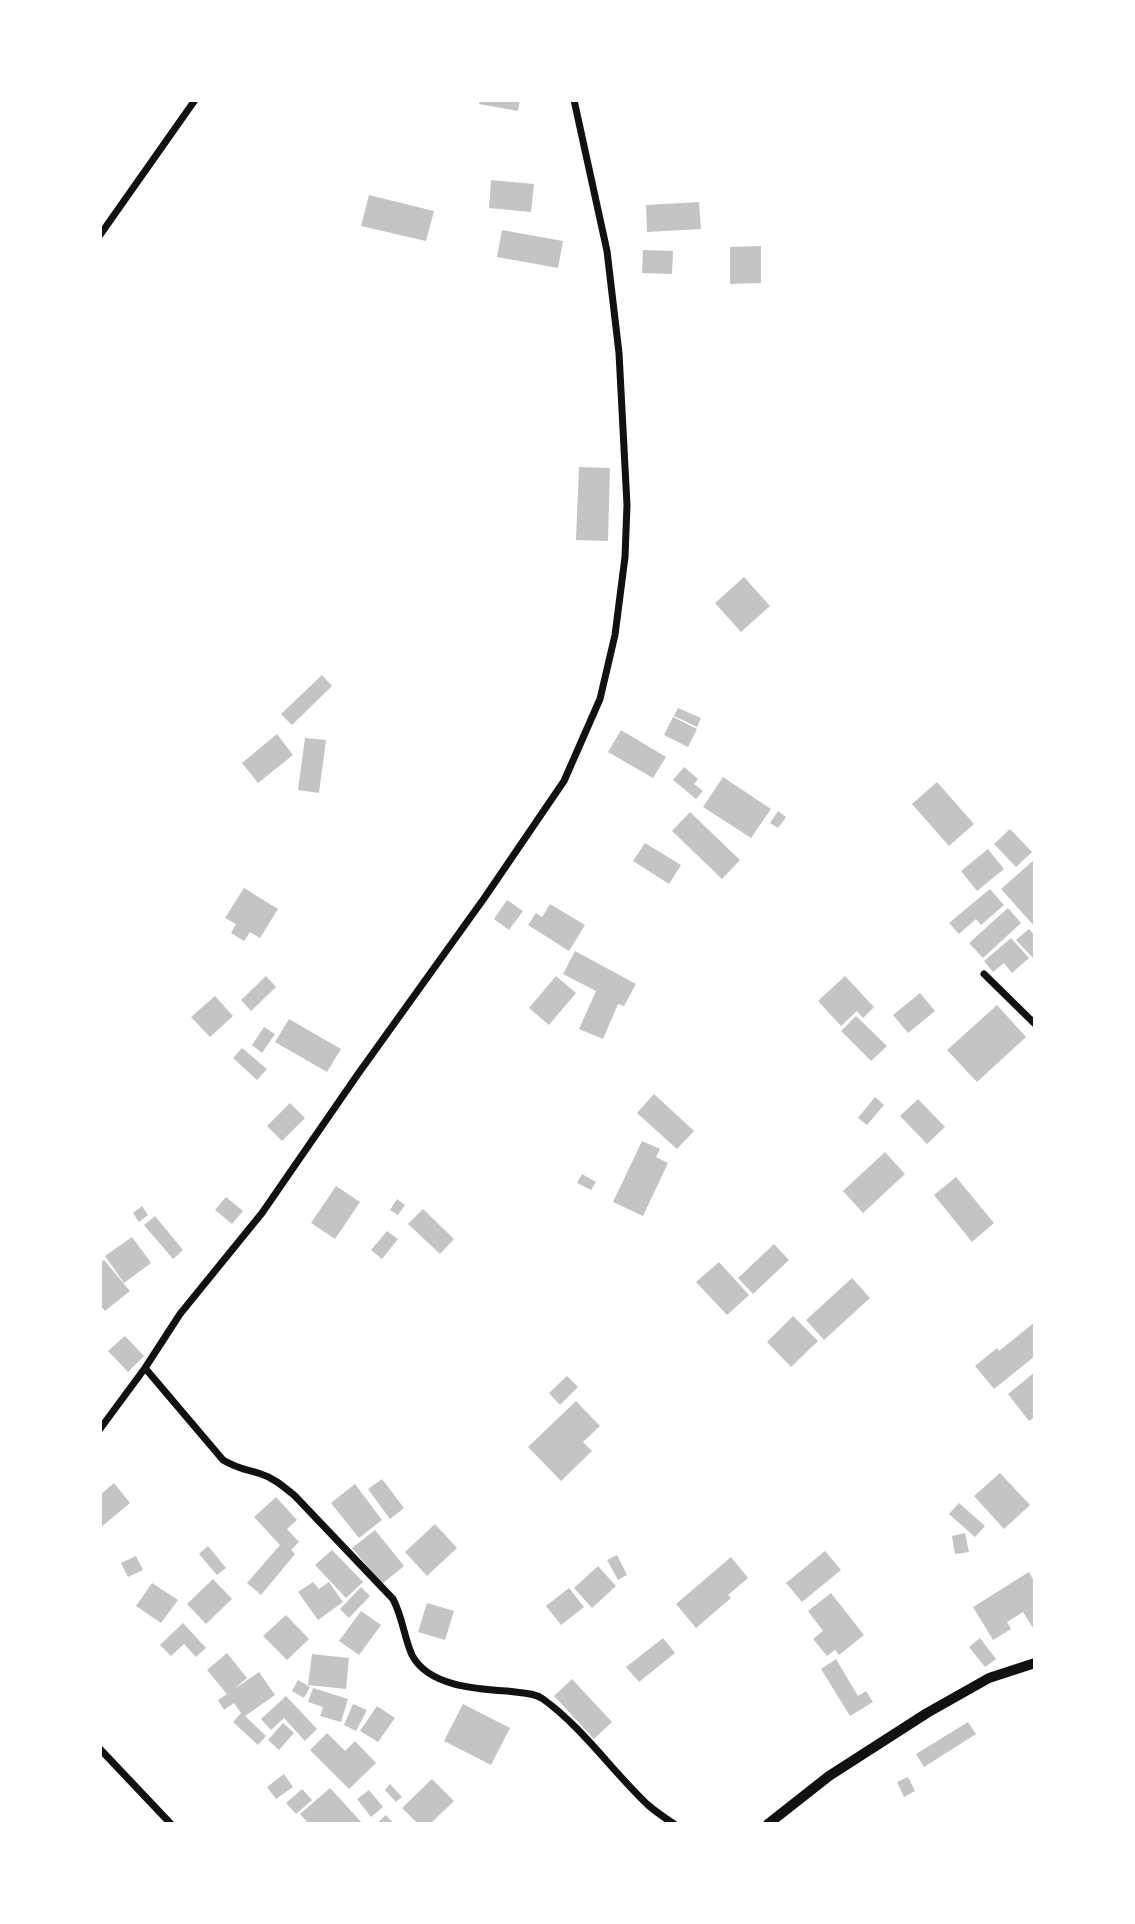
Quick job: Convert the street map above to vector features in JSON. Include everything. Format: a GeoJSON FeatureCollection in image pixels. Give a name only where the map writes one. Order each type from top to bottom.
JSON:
{"type":"FeatureCollection","features":[{"type":"Feature","properties":{"kind":"street"},"geometry":{"type":"LineString","coordinates":[[100,235],[195,100]]}},
{"type":"Feature","properties":{"kind":"street"},"geometry":{"type":"LineString","coordinates":[[100,1429],[145,1368],[180,1314],[262,1213],[485,897],[564,781],[600,699],[615,635],[625,557],[627,505],[619,354],[607,251],[575,100]]}},
{"type":"Feature","properties":{"kind":"street"},"geometry":{"type":"LineString","coordinates":[[984,974],[1035,1024]]}},
{"type":"Feature","properties":{"kind":"street"},"geometry":{"type":"LineString","coordinates":[[145,1368],[223,1460],[237,1468],[262,1474],[278,1482],[295,1496],[393,1600],[400,1613],[412,1654],[426,1672],[445,1681],[541,1697],[564,1716],[650,1807],[674,1824]]}},
{"type":"Feature","properties":{"kind":"street"},"geometry":{"type":"LineString","coordinates":[[768,1824],[829,1776],[927,1713],[989,1678],[1035,1663]]}},
{"type":"Feature","properties":{"kind":"street"},"geometry":{"type":"LineString","coordinates":[[100,1749],[171,1824]]}},
{"type":"Feature","properties":{"kind":"building"},"geometry":{"type":"Polygon","coordinates":[[[480,100],[520,100],[518,111],[479,104],[480,100]]]}},
{"type":"Feature","properties":{"kind":"building"},"geometry":{"type":"Polygon","coordinates":[[[491,180],[534,184],[531,212],[489,208],[491,180]]]}},
{"type":"Feature","properties":{"kind":"building"},"geometry":{"type":"Polygon","coordinates":[[[369,195],[434,211],[426,241],[361,226],[369,195]]]}},
{"type":"Feature","properties":{"kind":"building"},"geometry":{"type":"Polygon","coordinates":[[[699,202],[701,229],[647,232],[646,205],[699,202]]]}},
{"type":"Feature","properties":{"kind":"building"},"geometry":{"type":"Polygon","coordinates":[[[502,230],[563,241],[558,268],[497,257],[502,230]]]}},
{"type":"Feature","properties":{"kind":"building"},"geometry":{"type":"Polygon","coordinates":[[[761,246],[761,283],[730,284],[730,247],[761,246]]]}},
{"type":"Feature","properties":{"kind":"building"},"geometry":{"type":"Polygon","coordinates":[[[643,250],[673,251],[672,274],[642,273],[643,250]]]}},
{"type":"Feature","properties":{"kind":"building"},"geometry":{"type":"Polygon","coordinates":[[[579,467],[610,468],[608,541],[576,540],[579,467]]]}},
{"type":"Feature","properties":{"kind":"building"},"geometry":{"type":"Polygon","coordinates":[[[744,577],[770,606],[741,632],[715,603],[744,577]]]}},
{"type":"Feature","properties":{"kind":"building"},"geometry":{"type":"Polygon","coordinates":[[[322,675],[332,686],[292,725],[281,714],[322,675]]]}},
{"type":"Feature","properties":{"kind":"building"},"geometry":{"type":"Polygon","coordinates":[[[678,708],[701,718],[697,727],[674,716],[678,708]]]}},
{"type":"Feature","properties":{"kind":"building"},"geometry":{"type":"Polygon","coordinates":[[[673,717],[697,729],[688,747],[664,735],[673,717]]]}},
{"type":"Feature","properties":{"kind":"building"},"geometry":{"type":"Polygon","coordinates":[[[621,730],[666,757],[653,778],[608,752],[621,730]]]}},
{"type":"Feature","properties":{"kind":"building"},"geometry":{"type":"Polygon","coordinates":[[[277,734],[293,755],[258,783],[242,763],[277,734]]]}},
{"type":"Feature","properties":{"kind":"building"},"geometry":{"type":"Polygon","coordinates":[[[305,738],[326,740],[319,793],[298,790],[305,738]]]}},
{"type":"Feature","properties":{"kind":"building"},"geometry":{"type":"Polygon","coordinates":[[[684,767],[698,779],[694,784],[703,791],[696,799],[673,780],[684,767]]]}},
{"type":"Feature","properties":{"kind":"building"},"geometry":{"type":"Polygon","coordinates":[[[723,777],[771,809],[751,838],[703,807],[723,777]]]}},
{"type":"Feature","properties":{"kind":"building"},"geometry":{"type":"Polygon","coordinates":[[[937,782],[974,824],[949,846],[912,804],[937,782]]]}},
{"type":"Feature","properties":{"kind":"building"},"geometry":{"type":"Polygon","coordinates":[[[778,811],[786,817],[778,828],[770,823],[778,811]]]}},
{"type":"Feature","properties":{"kind":"building"},"geometry":{"type":"Polygon","coordinates":[[[690,812],[740,860],[722,879],[672,831],[690,812]]]}},
{"type":"Feature","properties":{"kind":"building"},"geometry":{"type":"Polygon","coordinates":[[[1010,829],[1032,852],[1016,867],[994,844],[1010,829]]]}},
{"type":"Feature","properties":{"kind":"building"},"geometry":{"type":"Polygon","coordinates":[[[645,843],[681,865],[669,884],[633,861],[645,843]]]}},
{"type":"Feature","properties":{"kind":"building"},"geometry":{"type":"Polygon","coordinates":[[[988,849],[1004,869],[977,891],[961,871],[988,849]]]}},
{"type":"Feature","properties":{"kind":"building"},"geometry":{"type":"Polygon","coordinates":[[[1035,859],[1035,927],[1001,889],[1035,859]]]}},
{"type":"Feature","properties":{"kind":"building"},"geometry":{"type":"Polygon","coordinates":[[[244,888],[278,909],[260,938],[250,932],[244,941],[231,933],[236,924],[225,918],[244,888]]]}},
{"type":"Feature","properties":{"kind":"building"},"geometry":{"type":"Polygon","coordinates":[[[990,889],[1004,905],[981,925],[976,919],[959,934],[949,923],[990,889]]]}},
{"type":"Feature","properties":{"kind":"building"},"geometry":{"type":"Polygon","coordinates":[[[507,900],[523,911],[509,930],[494,919],[507,900]]]}},
{"type":"Feature","properties":{"kind":"building"},"geometry":{"type":"Polygon","coordinates":[[[550,904],[585,925],[569,951],[528,925],[536,913],[542,917],[550,904]]]}},
{"type":"Feature","properties":{"kind":"building"},"geometry":{"type":"Polygon","coordinates":[[[1008,908],[1021,923],[983,958],[969,943],[1008,908]]]}},
{"type":"Feature","properties":{"kind":"building"},"geometry":{"type":"Polygon","coordinates":[[[1029,929],[1035,936],[1035,960],[1016,940],[1029,929]]]}},
{"type":"Feature","properties":{"kind":"building"},"geometry":{"type":"Polygon","coordinates":[[[1011,938],[1029,958],[1012,973],[1004,963],[993,972],[984,961],[1011,938]]]}},
{"type":"Feature","properties":{"kind":"building"},"geometry":{"type":"Polygon","coordinates":[[[575,951],[636,984],[624,1006],[618,1004],[603,1039],[579,1029],[596,991],[563,974],[575,951]]]}},
{"type":"Feature","properties":{"kind":"building"},"geometry":{"type":"Polygon","coordinates":[[[266,976],[276,987],[251,1011],[241,1000],[266,976]]]}},
{"type":"Feature","properties":{"kind":"building"},"geometry":{"type":"Polygon","coordinates":[[[556,976],[576,993],[549,1025],[529,1008],[556,976]]]}},
{"type":"Feature","properties":{"kind":"building"},"geometry":{"type":"Polygon","coordinates":[[[845,976],[874,1007],[863,1018],[857,1011],[841,1026],[818,1001],[845,976]]]}},
{"type":"Feature","properties":{"kind":"building"},"geometry":{"type":"Polygon","coordinates":[[[920,993],[935,1011],[908,1033],[893,1015],[920,993]]]}},
{"type":"Feature","properties":{"kind":"building"},"geometry":{"type":"Polygon","coordinates":[[[215,996],[233,1016],[210,1037],[191,1017],[215,996]]]}},
{"type":"Feature","properties":{"kind":"building"},"geometry":{"type":"Polygon","coordinates":[[[997,1005],[1026,1037],[977,1082],[947,1050],[997,1005]]]}},
{"type":"Feature","properties":{"kind":"building"},"geometry":{"type":"Polygon","coordinates":[[[856,1016],[887,1046],[871,1061],[841,1031],[856,1016]]]}},
{"type":"Feature","properties":{"kind":"building"},"geometry":{"type":"Polygon","coordinates":[[[289,1019],[341,1049],[327,1072],[275,1042],[289,1019]]]}},
{"type":"Feature","properties":{"kind":"building"},"geometry":{"type":"Polygon","coordinates":[[[264,1027],[275,1034],[262,1053],[252,1045],[264,1027]]]}},
{"type":"Feature","properties":{"kind":"building"},"geometry":{"type":"Polygon","coordinates":[[[242,1048],[267,1069],[257,1080],[233,1058],[242,1048]]]}},
{"type":"Feature","properties":{"kind":"building"},"geometry":{"type":"Polygon","coordinates":[[[654,1094],[694,1131],[677,1149],[637,1113],[654,1094]]]}},
{"type":"Feature","properties":{"kind":"building"},"geometry":{"type":"Polygon","coordinates":[[[875,1097],[884,1105],[867,1125],[858,1118],[875,1097]]]}},
{"type":"Feature","properties":{"kind":"building"},"geometry":{"type":"Polygon","coordinates":[[[918,1099],[945,1127],[927,1144],[900,1116],[918,1099]]]}},
{"type":"Feature","properties":{"kind":"building"},"geometry":{"type":"Polygon","coordinates":[[[290,1103],[305,1118],[282,1141],[267,1126],[290,1103]]]}},
{"type":"Feature","properties":{"kind":"building"},"geometry":{"type":"Polygon","coordinates":[[[642,1141],[660,1149],[656,1157],[668,1163],[643,1216],[613,1202],[642,1141]]]}},
{"type":"Feature","properties":{"kind":"building"},"geometry":{"type":"Polygon","coordinates":[[[885,1152],[905,1174],[863,1213],[843,1191],[885,1152]]]}},
{"type":"Feature","properties":{"kind":"building"},"geometry":{"type":"Polygon","coordinates":[[[582,1174],[596,1182],[591,1190],[577,1183],[582,1174]]]}},
{"type":"Feature","properties":{"kind":"building"},"geometry":{"type":"Polygon","coordinates":[[[956,1177],[994,1223],[972,1242],[934,1195],[956,1177]]]}},
{"type":"Feature","properties":{"kind":"building"},"geometry":{"type":"Polygon","coordinates":[[[336,1186],[360,1202],[335,1239],[311,1223],[336,1186]]]}},
{"type":"Feature","properties":{"kind":"building"},"geometry":{"type":"Polygon","coordinates":[[[226,1197],[243,1211],[232,1224],[215,1210],[226,1197]]]}},
{"type":"Feature","properties":{"kind":"building"},"geometry":{"type":"Polygon","coordinates":[[[397,1199],[405,1205],[398,1215],[390,1210],[397,1199]]]}},
{"type":"Feature","properties":{"kind":"building"},"geometry":{"type":"Polygon","coordinates":[[[142,1206],[148,1215],[139,1222],[133,1213],[142,1206]]]}},
{"type":"Feature","properties":{"kind":"building"},"geometry":{"type":"Polygon","coordinates":[[[423,1209],[454,1239],[440,1254],[408,1224],[423,1209]]]}},
{"type":"Feature","properties":{"kind":"building"},"geometry":{"type":"Polygon","coordinates":[[[155,1216],[183,1250],[173,1259],[144,1225],[155,1216]]]}},
{"type":"Feature","properties":{"kind":"building"},"geometry":{"type":"Polygon","coordinates":[[[387,1231],[398,1239],[382,1259],[371,1250],[387,1231]]]}},
{"type":"Feature","properties":{"kind":"building"},"geometry":{"type":"Polygon","coordinates":[[[132,1237],[151,1263],[124,1283],[105,1256],[132,1237]]]}},
{"type":"Feature","properties":{"kind":"building"},"geometry":{"type":"Polygon","coordinates":[[[774,1244],[789,1260],[753,1294],[738,1278],[774,1244]]]}},
{"type":"Feature","properties":{"kind":"building"},"geometry":{"type":"Polygon","coordinates":[[[104,1260],[130,1291],[105,1311],[100,1305],[100,1263],[104,1260]]]}},
{"type":"Feature","properties":{"kind":"building"},"geometry":{"type":"Polygon","coordinates":[[[719,1262],[749,1295],[727,1315],[696,1282],[719,1262]]]}},
{"type":"Feature","properties":{"kind":"building"},"geometry":{"type":"Polygon","coordinates":[[[852,1278],[870,1298],[824,1340],[806,1320],[852,1278]]]}},
{"type":"Feature","properties":{"kind":"building"},"geometry":{"type":"Polygon","coordinates":[[[793,1316],[818,1341],[791,1367],[767,1342],[793,1316]]]}},
{"type":"Feature","properties":{"kind":"building"},"geometry":{"type":"Polygon","coordinates":[[[1035,1322],[1035,1356],[994,1389],[975,1366],[1035,1322]]]}},
{"type":"Feature","properties":{"kind":"building"},"geometry":{"type":"Polygon","coordinates":[[[125,1336],[144,1356],[128,1372],[108,1351],[125,1336]]]}},
{"type":"Feature","properties":{"kind":"building"},"geometry":{"type":"Polygon","coordinates":[[[1035,1372],[1035,1417],[1029,1421],[1008,1394],[1035,1372]]]}},
{"type":"Feature","properties":{"kind":"building"},"geometry":{"type":"Polygon","coordinates":[[[567,1376],[578,1387],[560,1405],[549,1393],[567,1376]]]}},
{"type":"Feature","properties":{"kind":"building"},"geometry":{"type":"Polygon","coordinates":[[[576,1401],[600,1426],[583,1442],[592,1451],[561,1481],[528,1447],[576,1401]]]}},
{"type":"Feature","properties":{"kind":"building"},"geometry":{"type":"Polygon","coordinates":[[[1000,1473],[1030,1505],[1004,1529],[974,1496],[1000,1473]]]}},
{"type":"Feature","properties":{"kind":"building"},"geometry":{"type":"Polygon","coordinates":[[[382,1479],[404,1508],[390,1519],[368,1489],[382,1479]]]}},
{"type":"Feature","properties":{"kind":"building"},"geometry":{"type":"Polygon","coordinates":[[[114,1483],[130,1503],[100,1528],[100,1495],[114,1483]]]}},
{"type":"Feature","properties":{"kind":"building"},"geometry":{"type":"Polygon","coordinates":[[[355,1484],[382,1520],[359,1538],[331,1503],[355,1484]]]}},
{"type":"Feature","properties":{"kind":"building"},"geometry":{"type":"Polygon","coordinates":[[[276,1497],[297,1520],[287,1529],[299,1542],[291,1550],[295,1554],[261,1595],[247,1583],[280,1545],[254,1517],[276,1497]]]}},
{"type":"Feature","properties":{"kind":"building"},"geometry":{"type":"Polygon","coordinates":[[[959,1503],[985,1526],[975,1537],[949,1514],[959,1503]]]}},
{"type":"Feature","properties":{"kind":"building"},"geometry":{"type":"Polygon","coordinates":[[[435,1524],[457,1548],[427,1576],[405,1552],[435,1524]]]}},
{"type":"Feature","properties":{"kind":"building"},"geometry":{"type":"Polygon","coordinates":[[[375,1530],[404,1566],[382,1584],[352,1548],[375,1530]]]}},
{"type":"Feature","properties":{"kind":"building"},"geometry":{"type":"Polygon","coordinates":[[[965,1533],[969,1552],[955,1554],[952,1536],[965,1533]]]}},
{"type":"Feature","properties":{"kind":"building"},"geometry":{"type":"Polygon","coordinates":[[[208,1546],[226,1568],[217,1575],[199,1554],[208,1546]]]}},
{"type":"Feature","properties":{"kind":"building"},"geometry":{"type":"Polygon","coordinates":[[[332,1550],[363,1582],[346,1598],[315,1565],[332,1550]]]}},
{"type":"Feature","properties":{"kind":"building"},"geometry":{"type":"Polygon","coordinates":[[[825,1551],[841,1570],[802,1602],[786,1583],[825,1551]]]}},
{"type":"Feature","properties":{"kind":"building"},"geometry":{"type":"Polygon","coordinates":[[[617,1555],[627,1575],[618,1580],[607,1560],[617,1555]]]}},
{"type":"Feature","properties":{"kind":"building"},"geometry":{"type":"Polygon","coordinates":[[[136,1556],[143,1570],[128,1577],[121,1563],[136,1556]]]}},
{"type":"Feature","properties":{"kind":"building"},"geometry":{"type":"Polygon","coordinates":[[[731,1557],[748,1578],[728,1595],[731,1598],[696,1628],[676,1604],[731,1557]]]}},
{"type":"Feature","properties":{"kind":"building"},"geometry":{"type":"Polygon","coordinates":[[[598,1566],[616,1586],[592,1608],[574,1588],[598,1566]]]}},
{"type":"Feature","properties":{"kind":"building"},"geometry":{"type":"Polygon","coordinates":[[[1029,1572],[1035,1583],[1035,1627],[1033,1628],[1023,1612],[1007,1622],[1011,1629],[993,1640],[973,1607],[1029,1572]]]}},
{"type":"Feature","properties":{"kind":"building"},"geometry":{"type":"Polygon","coordinates":[[[213,1579],[232,1599],[206,1624],[187,1604],[213,1579]]]}},
{"type":"Feature","properties":{"kind":"building"},"geometry":{"type":"Polygon","coordinates":[[[313,1582],[319,1589],[329,1582],[343,1602],[318,1620],[298,1592],[313,1582]]]}},
{"type":"Feature","properties":{"kind":"building"},"geometry":{"type":"Polygon","coordinates":[[[152,1583],[178,1600],[161,1623],[136,1606],[152,1583]]]}},
{"type":"Feature","properties":{"kind":"building"},"geometry":{"type":"Polygon","coordinates":[[[361,1587],[370,1596],[349,1618],[340,1609],[361,1587]]]}},
{"type":"Feature","properties":{"kind":"building"},"geometry":{"type":"Polygon","coordinates":[[[569,1588],[584,1607],[561,1625],[546,1606],[569,1588]]]}},
{"type":"Feature","properties":{"kind":"building"},"geometry":{"type":"Polygon","coordinates":[[[831,1593],[864,1635],[839,1655],[835,1650],[827,1656],[813,1639],[823,1631],[808,1611],[831,1593]]]}},
{"type":"Feature","properties":{"kind":"building"},"geometry":{"type":"Polygon","coordinates":[[[427,1603],[454,1611],[445,1640],[418,1632],[427,1603]]]}},
{"type":"Feature","properties":{"kind":"building"},"geometry":{"type":"Polygon","coordinates":[[[361,1611],[381,1625],[359,1655],[339,1641],[361,1611]]]}},
{"type":"Feature","properties":{"kind":"building"},"geometry":{"type":"Polygon","coordinates":[[[286,1615],[309,1639],[287,1660],[263,1636],[286,1615]]]}},
{"type":"Feature","properties":{"kind":"building"},"geometry":{"type":"Polygon","coordinates":[[[183,1623],[206,1648],[196,1657],[184,1644],[171,1656],[160,1645],[183,1623]]]}},
{"type":"Feature","properties":{"kind":"building"},"geometry":{"type":"Polygon","coordinates":[[[663,1638],[675,1653],[639,1682],[626,1667],[663,1638]]]}},
{"type":"Feature","properties":{"kind":"building"},"geometry":{"type":"Polygon","coordinates":[[[980,1638],[996,1659],[985,1667],[969,1647],[980,1638]]]}},
{"type":"Feature","properties":{"kind":"building"},"geometry":{"type":"Polygon","coordinates":[[[227,1653],[247,1678],[233,1690],[259,1672],[275,1695],[245,1716],[266,1736],[258,1745],[233,1722],[241,1713],[234,1703],[224,1710],[218,1700],[227,1694],[207,1670],[227,1653]]]}},
{"type":"Feature","properties":{"kind":"building"},"geometry":{"type":"Polygon","coordinates":[[[312,1654],[349,1658],[346,1689],[308,1685],[312,1654]]]}},
{"type":"Feature","properties":{"kind":"building"},"geometry":{"type":"Polygon","coordinates":[[[836,1659],[858,1696],[866,1691],[873,1702],[850,1716],[821,1669],[836,1659]]]}},
{"type":"Feature","properties":{"kind":"building"},"geometry":{"type":"Polygon","coordinates":[[[572,1679],[612,1722],[594,1739],[554,1696],[572,1679]]]}},
{"type":"Feature","properties":{"kind":"building"},"geometry":{"type":"Polygon","coordinates":[[[298,1680],[310,1687],[304,1698],[292,1691],[298,1680]]]}},
{"type":"Feature","properties":{"kind":"building"},"geometry":{"type":"Polygon","coordinates":[[[313,1688],[348,1699],[341,1722],[320,1716],[323,1707],[308,1702],[313,1688]]]}},
{"type":"Feature","properties":{"kind":"building"},"geometry":{"type":"Polygon","coordinates":[[[286,1696],[317,1729],[305,1741],[284,1718],[271,1730],[261,1719],[286,1696]]]}},
{"type":"Feature","properties":{"kind":"building"},"geometry":{"type":"Polygon","coordinates":[[[353,1704],[367,1710],[356,1731],[344,1725],[353,1704]]]}},
{"type":"Feature","properties":{"kind":"building"},"geometry":{"type":"Polygon","coordinates":[[[463,1704],[510,1728],[491,1765],[444,1741],[463,1704]]]}},
{"type":"Feature","properties":{"kind":"building"},"geometry":{"type":"Polygon","coordinates":[[[377,1706],[395,1718],[378,1742],[360,1731],[377,1706]]]}},
{"type":"Feature","properties":{"kind":"building"},"geometry":{"type":"Polygon","coordinates":[[[968,1722],[976,1734],[924,1767],[916,1754],[968,1722]]]}},
{"type":"Feature","properties":{"kind":"building"},"geometry":{"type":"Polygon","coordinates":[[[283,1723],[294,1733],[279,1750],[268,1740],[283,1723]]]}},
{"type":"Feature","properties":{"kind":"building"},"geometry":{"type":"Polygon","coordinates":[[[327,1733],[345,1751],[355,1741],[376,1763],[349,1789],[310,1750],[327,1733]]]}},
{"type":"Feature","properties":{"kind":"building"},"geometry":{"type":"Polygon","coordinates":[[[284,1774],[293,1787],[276,1799],[267,1787],[284,1774]]]}},
{"type":"Feature","properties":{"kind":"building"},"geometry":{"type":"Polygon","coordinates":[[[908,1777],[915,1791],[904,1797],[897,1782],[908,1777]]]}},
{"type":"Feature","properties":{"kind":"building"},"geometry":{"type":"Polygon","coordinates":[[[432,1779],[454,1801],[430,1824],[418,1824],[402,1808],[432,1779]]]}},
{"type":"Feature","properties":{"kind":"building"},"geometry":{"type":"Polygon","coordinates":[[[390,1784],[402,1797],[396,1802],[385,1790],[390,1784]]]}},
{"type":"Feature","properties":{"kind":"building"},"geometry":{"type":"Polygon","coordinates":[[[330,1788],[363,1824],[309,1824],[300,1814],[330,1788]]]}},
{"type":"Feature","properties":{"kind":"building"},"geometry":{"type":"Polygon","coordinates":[[[302,1789],[312,1800],[296,1814],[286,1803],[302,1789]]]}},
{"type":"Feature","properties":{"kind":"building"},"geometry":{"type":"Polygon","coordinates":[[[369,1790],[383,1807],[371,1817],[357,1799],[369,1790]]]}},
{"type":"Feature","properties":{"kind":"building"},"geometry":{"type":"Polygon","coordinates":[[[386,1815],[394,1824],[376,1824],[386,1815]]]}}]}
